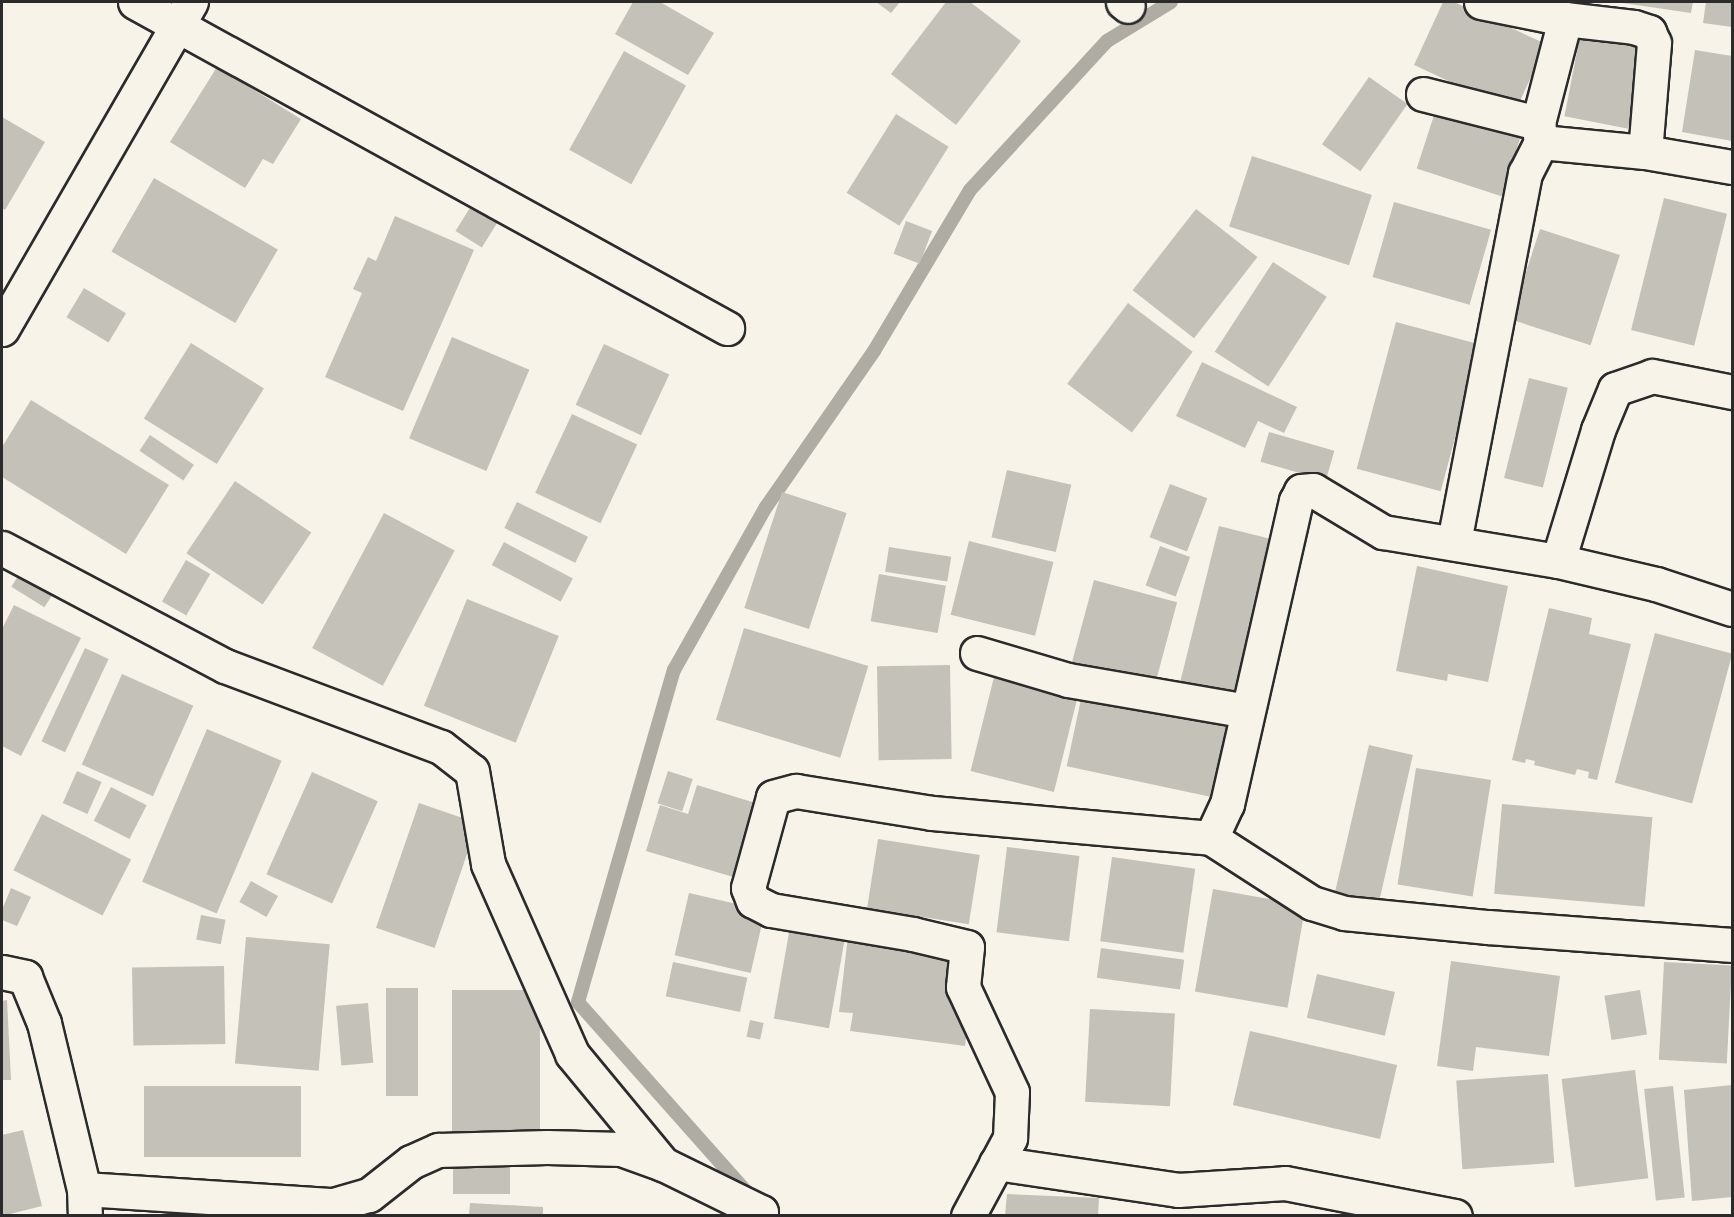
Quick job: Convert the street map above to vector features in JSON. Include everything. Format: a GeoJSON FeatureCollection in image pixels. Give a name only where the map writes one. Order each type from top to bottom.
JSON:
{"type":"FeatureCollection","features":[{"type":"Feature","properties":{"kind":"street"},"geometry":{"type":"LineString","coordinates":[[135,2],[185,14],[726,328]]}},
{"type":"Feature","properties":{"kind":"street"},"geometry":{"type":"LineString","coordinates":[[1480,2],[1565,19],[1634,27],[1649,32],[1654,43],[1645,152]]}},
{"type":"Feature","properties":{"kind":"street"},"geometry":{"type":"LineString","coordinates":[[2,329],[185,14]]}},
{"type":"Feature","properties":{"kind":"street"},"geometry":{"type":"LineString","coordinates":[[1454,543],[1525,173],[1540,133],[1565,19]]}},
{"type":"Feature","properties":{"kind":"street"},"geometry":{"type":"LineString","coordinates":[[1423,94],[1540,133],[1732,167]]}},
{"type":"Feature","properties":{"kind":"street"},"geometry":{"type":"LineString","coordinates":[[1558,561],[1598,430],[1615,389],[1652,376],[1732,392]]}},
{"type":"Feature","properties":{"kind":"street"},"geometry":{"type":"LineString","coordinates":[[1211,838],[1227,804],[1296,501],[1301,491],[1313,490],[1383,532],[1558,561],[1656,584],[1732,609]]}},
{"type":"Feature","properties":{"kind":"street"},"geometry":{"type":"LineString","coordinates":[[2,548],[225,666],[441,747],[472,771],[488,864],[572,1054],[663,1164]]}},
{"type":"Feature","properties":{"kind":"street"},"geometry":{"type":"LineString","coordinates":[[977,653],[1068,680],[1247,711]]}},
{"type":"Feature","properties":{"kind":"street"},"geometry":{"type":"LineString","coordinates":[[968,1215],[1010,1138],[1012,1092],[963,987],[967,947],[913,934],[771,910],[753,901],[748,888],[773,797],[796,790],[932,813],[1211,838],[1312,903],[1344,913],[1488,927],[1732,945]]}},
{"type":"Feature","properties":{"kind":"street"},"geometry":{"type":"LineString","coordinates":[[2,972],[25,977],[44,1023],[84,1202],[333,1205],[369,1195],[411,1162],[438,1150],[547,1147],[621,1149],[663,1164],[761,1212],[762,1215]]}},
{"type":"Feature","properties":{"kind":"street"},"geometry":{"type":"LineString","coordinates":[[996,1163],[1178,1190],[1285,1183],[1455,1215]]}},
{"type":"Feature","properties":{"kind":"building"},"geometry":{"type":"Polygon","coordinates":[[[633,2],[660,2],[714,33],[688,75],[615,34],[633,2]]]}},
{"type":"Feature","properties":{"kind":"building"},"geometry":{"type":"Polygon","coordinates":[[[876,2],[900,2],[891,13],[876,2]]]}},
{"type":"Feature","properties":{"kind":"building"},"geometry":{"type":"Polygon","coordinates":[[[946,2],[970,2],[1021,41],[956,125],[891,74],[946,2]]]}},
{"type":"Feature","properties":{"kind":"building"},"geometry":{"type":"Polygon","coordinates":[[[1443,2],[1454,2],[1546,44],[1515,112],[1414,65],[1443,2]]]}},
{"type":"Feature","properties":{"kind":"building"},"geometry":{"type":"Polygon","coordinates":[[[1616,2],[1693,2],[1691,13],[1616,2]]]}},
{"type":"Feature","properties":{"kind":"building"},"geometry":{"type":"Polygon","coordinates":[[[1706,2],[1732,2],[1732,27],[1703,23],[1706,2]]]}},
{"type":"Feature","properties":{"kind":"building"},"geometry":{"type":"Polygon","coordinates":[[[1582,26],[1646,38],[1628,129],[1564,116],[1582,26]]]}},
{"type":"Feature","properties":{"kind":"building"},"geometry":{"type":"Polygon","coordinates":[[[1695,50],[1732,56],[1732,141],[1682,132],[1695,50]]]}},
{"type":"Feature","properties":{"kind":"building"},"geometry":{"type":"Polygon","coordinates":[[[624,51],[686,85],[631,184],[569,150],[624,51]]]}},
{"type":"Feature","properties":{"kind":"building"},"geometry":{"type":"Polygon","coordinates":[[[217,67],[301,119],[273,164],[263,159],[245,188],[170,142],[217,67]]]}},
{"type":"Feature","properties":{"kind":"building"},"geometry":{"type":"Polygon","coordinates":[[[1369,77],[1408,104],[1360,171],[1322,144],[1369,77]]]}},
{"type":"Feature","properties":{"kind":"building"},"geometry":{"type":"Polygon","coordinates":[[[1438,103],[1523,131],[1501,196],[1417,169],[1438,103]]]}},
{"type":"Feature","properties":{"kind":"building"},"geometry":{"type":"Polygon","coordinates":[[[896,114],[949,147],[899,226],[847,193],[896,114]]]}},
{"type":"Feature","properties":{"kind":"building"},"geometry":{"type":"Polygon","coordinates":[[[2,117],[45,142],[5,210],[2,208],[2,117]]]}},
{"type":"Feature","properties":{"kind":"building"},"geometry":{"type":"Polygon","coordinates":[[[1252,156],[1372,195],[1349,265],[1229,226],[1252,156]]]}},
{"type":"Feature","properties":{"kind":"building"},"geometry":{"type":"Polygon","coordinates":[[[154,178],[278,250],[235,323],[112,252],[154,178]]]}},
{"type":"Feature","properties":{"kind":"building"},"geometry":{"type":"Polygon","coordinates":[[[1664,198],[1727,214],[1694,346],[1631,330],[1664,198]]]}},
{"type":"Feature","properties":{"kind":"building"},"geometry":{"type":"Polygon","coordinates":[[[1394,202],[1491,230],[1470,305],[1373,277],[1394,202]]]}},
{"type":"Feature","properties":{"kind":"building"},"geometry":{"type":"Polygon","coordinates":[[[473,203],[499,219],[482,247],[456,231],[473,203]]]}},
{"type":"Feature","properties":{"kind":"building"},"geometry":{"type":"Polygon","coordinates":[[[1196,209],[1257,257],[1194,338],[1133,290],[1196,209]]]}},
{"type":"Feature","properties":{"kind":"building"},"geometry":{"type":"Polygon","coordinates":[[[395,216],[474,250],[403,411],[325,377],[362,293],[353,289],[368,257],[376,261],[395,216]]]}},
{"type":"Feature","properties":{"kind":"building"},"geometry":{"type":"Polygon","coordinates":[[[906,221],[932,231],[920,264],[893,254],[906,221]]]}},
{"type":"Feature","properties":{"kind":"building"},"geometry":{"type":"Polygon","coordinates":[[[1540,229],[1620,255],[1591,345],[1511,319],[1540,229]]]}},
{"type":"Feature","properties":{"kind":"building"},"geometry":{"type":"Polygon","coordinates":[[[1273,262],[1327,297],[1268,387],[1215,352],[1273,262]]]}},
{"type":"Feature","properties":{"kind":"building"},"geometry":{"type":"Polygon","coordinates":[[[84,288],[126,313],[108,342],[66,317],[84,288]]]}},
{"type":"Feature","properties":{"kind":"building"},"geometry":{"type":"Polygon","coordinates":[[[1128,303],[1193,352],[1132,432],[1067,384],[1128,303]]]}},
{"type":"Feature","properties":{"kind":"building"},"geometry":{"type":"Polygon","coordinates":[[[1396,322],[1480,345],[1441,491],[1357,469],[1396,322]]]}},
{"type":"Feature","properties":{"kind":"building"},"geometry":{"type":"Polygon","coordinates":[[[452,337],[529,370],[486,471],[409,438],[452,337]]]}},
{"type":"Feature","properties":{"kind":"building"},"geometry":{"type":"Polygon","coordinates":[[[191,343],[264,389],[217,464],[144,418],[191,343]]]}},
{"type":"Feature","properties":{"kind":"building"},"geometry":{"type":"Polygon","coordinates":[[[604,344],[669,374],[641,435],[576,405],[604,344]]]}},
{"type":"Feature","properties":{"kind":"building"},"geometry":{"type":"Polygon","coordinates":[[[1202,362],[1297,407],[1284,433],[1258,421],[1245,448],[1176,416],[1202,362]]]}},
{"type":"Feature","properties":{"kind":"building"},"geometry":{"type":"Polygon","coordinates":[[[1529,378],[1568,388],[1543,488],[1504,478],[1529,378]]]}},
{"type":"Feature","properties":{"kind":"building"},"geometry":{"type":"Polygon","coordinates":[[[31,400],[169,485],[126,554],[2,477],[2,447],[31,400]]]}},
{"type":"Feature","properties":{"kind":"building"},"geometry":{"type":"Polygon","coordinates":[[[572,414],[637,444],[600,523],[535,493],[572,414]]]}},
{"type":"Feature","properties":{"kind":"building"},"geometry":{"type":"Polygon","coordinates":[[[1269,432],[1334,451],[1326,481],[1260,462],[1269,432]]]}},
{"type":"Feature","properties":{"kind":"building"},"geometry":{"type":"Polygon","coordinates":[[[150,435],[194,465],[183,480],[139,451],[150,435]]]}},
{"type":"Feature","properties":{"kind":"building"},"geometry":{"type":"Polygon","coordinates":[[[1007,470],[1071,485],[1056,552],[991,537],[1007,470]]]}},
{"type":"Feature","properties":{"kind":"building"},"geometry":{"type":"Polygon","coordinates":[[[235,481],[311,532],[263,605],[186,553],[235,481]]]}},
{"type":"Feature","properties":{"kind":"building"},"geometry":{"type":"Polygon","coordinates":[[[1170,484],[1207,498],[1187,552],[1150,537],[1170,484]]]}},
{"type":"Feature","properties":{"kind":"building"},"geometry":{"type":"Polygon","coordinates":[[[782,492],[847,513],[809,629],[744,608],[782,492]]]}},
{"type":"Feature","properties":{"kind":"building"},"geometry":{"type":"Polygon","coordinates":[[[517,502],[588,537],[575,563],[504,528],[517,502]]]}},
{"type":"Feature","properties":{"kind":"building"},"geometry":{"type":"Polygon","coordinates":[[[384,513],[455,551],[383,686],[312,648],[384,513]]]}},
{"type":"Feature","properties":{"kind":"building"},"geometry":{"type":"Polygon","coordinates":[[[1219,526],[1285,542],[1246,701],[1180,684],[1219,526]]]}},
{"type":"Feature","properties":{"kind":"building"},"geometry":{"type":"Polygon","coordinates":[[[969,541],[1053,562],[1035,636],[951,615],[969,541]]]}},
{"type":"Feature","properties":{"kind":"building"},"geometry":{"type":"Polygon","coordinates":[[[504,542],[573,579],[561,602],[492,565],[504,542]]]}},
{"type":"Feature","properties":{"kind":"building"},"geometry":{"type":"Polygon","coordinates":[[[1160,546],[1190,557],[1176,596],[1146,585],[1160,546]]]}},
{"type":"Feature","properties":{"kind":"building"},"geometry":{"type":"Polygon","coordinates":[[[889,547],[951,557],[947,582],[885,572],[889,547]]]}},
{"type":"Feature","properties":{"kind":"building"},"geometry":{"type":"Polygon","coordinates":[[[186,560],[210,574],[186,616],[162,602],[186,560]]]}},
{"type":"Feature","properties":{"kind":"building"},"geometry":{"type":"Polygon","coordinates":[[[1417,566],[1508,586],[1488,682],[1448,674],[1447,681],[1396,671],[1417,566]]]}},
{"type":"Feature","properties":{"kind":"building"},"geometry":{"type":"Polygon","coordinates":[[[23,568],[56,589],[44,607],[11,587],[23,568]]]}},
{"type":"Feature","properties":{"kind":"building"},"geometry":{"type":"Polygon","coordinates":[[[879,574],[946,586],[938,633],[871,621],[879,574]]]}},
{"type":"Feature","properties":{"kind":"building"},"geometry":{"type":"Polygon","coordinates":[[[1094,580],[1177,602],[1155,686],[1071,664],[1094,580]]]}},
{"type":"Feature","properties":{"kind":"building"},"geometry":{"type":"Polygon","coordinates":[[[467,599],[559,636],[516,743],[424,706],[467,599]]]}},
{"type":"Feature","properties":{"kind":"building"},"geometry":{"type":"Polygon","coordinates":[[[14,605],[81,638],[21,756],[2,746],[2,629],[14,605]]]}},
{"type":"Feature","properties":{"kind":"building"},"geometry":{"type":"Polygon","coordinates":[[[1549,608],[1592,618],[1589,634],[1631,644],[1597,780],[1588,778],[1589,772],[1577,769],[1575,775],[1534,765],[1535,761],[1526,759],[1525,763],[1512,760],[1549,608]]]}},
{"type":"Feature","properties":{"kind":"building"},"geometry":{"type":"Polygon","coordinates":[[[744,628],[868,666],[840,758],[716,720],[744,628]]]}},
{"type":"Feature","properties":{"kind":"building"},"geometry":{"type":"Polygon","coordinates":[[[1655,633],[1732,654],[1692,803],[1615,783],[1655,633]]]}},
{"type":"Feature","properties":{"kind":"building"},"geometry":{"type":"Polygon","coordinates":[[[85,648],[109,659],[65,752],[41,741],[85,648]]]}},
{"type":"Feature","properties":{"kind":"building"},"geometry":{"type":"Polygon","coordinates":[[[950,665],[952,759],[879,760],[877,666],[950,665]]]}},
{"type":"Feature","properties":{"kind":"building"},"geometry":{"type":"Polygon","coordinates":[[[122,674],[193,706],[153,796],[82,764],[122,674]]]}},
{"type":"Feature","properties":{"kind":"building"},"geometry":{"type":"Polygon","coordinates":[[[994,677],[1077,698],[1054,792],[971,771],[994,677]]]}},
{"type":"Feature","properties":{"kind":"building"},"geometry":{"type":"Polygon","coordinates":[[[1084,685],[1235,717],[1217,798],[1067,766],[1084,685]]]}},
{"type":"Feature","properties":{"kind":"building"},"geometry":{"type":"Polygon","coordinates":[[[207,729],[282,761],[217,913],[142,882],[207,729]]]}},
{"type":"Feature","properties":{"kind":"building"},"geometry":{"type":"Polygon","coordinates":[[[1369,745],[1413,755],[1378,906],[1334,896],[1369,745]]]}},
{"type":"Feature","properties":{"kind":"building"},"geometry":{"type":"Polygon","coordinates":[[[1416,768],[1491,780],[1473,896],[1398,885],[1416,768]]]}},
{"type":"Feature","properties":{"kind":"building"},"geometry":{"type":"Polygon","coordinates":[[[77,771],[102,782],[87,814],[63,803],[77,771]]]}},
{"type":"Feature","properties":{"kind":"building"},"geometry":{"type":"Polygon","coordinates":[[[668,771],[693,779],[682,811],[657,803],[668,771]]]}},
{"type":"Feature","properties":{"kind":"building"},"geometry":{"type":"Polygon","coordinates":[[[312,772],[378,801],[332,904],[266,874],[312,772]]]}},
{"type":"Feature","properties":{"kind":"building"},"geometry":{"type":"Polygon","coordinates":[[[697,785],[762,805],[740,879],[646,851],[660,805],[688,814],[697,785]]]}},
{"type":"Feature","properties":{"kind":"building"},"geometry":{"type":"Polygon","coordinates":[[[111,787],[147,805],[129,839],[94,821],[111,787]]]}},
{"type":"Feature","properties":{"kind":"building"},"geometry":{"type":"Polygon","coordinates":[[[419,803],[478,823],[435,948],[376,928],[419,803]]]}},
{"type":"Feature","properties":{"kind":"building"},"geometry":{"type":"Polygon","coordinates":[[[1502,804],[1652,817],[1645,907],[1494,894],[1502,804]]]}},
{"type":"Feature","properties":{"kind":"building"},"geometry":{"type":"Polygon","coordinates":[[[42,814],[131,859],[102,916],[13,870],[42,814]]]}},
{"type":"Feature","properties":{"kind":"building"},"geometry":{"type":"Polygon","coordinates":[[[878,839],[980,855],[969,924],[867,908],[878,839]]]}},
{"type":"Feature","properties":{"kind":"building"},"geometry":{"type":"Polygon","coordinates":[[[1007,847],[1079,856],[1069,941],[997,932],[1007,847]]]}},
{"type":"Feature","properties":{"kind":"building"},"geometry":{"type":"Polygon","coordinates":[[[1112,857],[1195,869],[1183,953],[1100,941],[1112,857]]]}},
{"type":"Feature","properties":{"kind":"building"},"geometry":{"type":"Polygon","coordinates":[[[251,881],[278,896],[266,917],[239,902],[251,881]]]}},
{"type":"Feature","properties":{"kind":"building"},"geometry":{"type":"Polygon","coordinates":[[[11,888],[31,897],[17,926],[2,920],[2,910],[11,888]]]}},
{"type":"Feature","properties":{"kind":"building"},"geometry":{"type":"Polygon","coordinates":[[[1213,889],[1306,905],[1288,1008],[1195,991],[1213,889]]]}},
{"type":"Feature","properties":{"kind":"building"},"geometry":{"type":"Polygon","coordinates":[[[689,893],[765,911],[751,973],[675,955],[689,893]]]}},
{"type":"Feature","properties":{"kind":"building"},"geometry":{"type":"Polygon","coordinates":[[[201,915],[226,920],[221,944],[196,940],[201,915]]]}},
{"type":"Feature","properties":{"kind":"building"},"geometry":{"type":"Polygon","coordinates":[[[790,927],[845,937],[829,1028],[774,1019],[790,927]]]}},
{"type":"Feature","properties":{"kind":"building"},"geometry":{"type":"Polygon","coordinates":[[[848,936],[964,950],[969,1012],[965,1046],[850,1031],[853,1013],[839,1012],[848,936]]]}},
{"type":"Feature","properties":{"kind":"building"},"geometry":{"type":"Polygon","coordinates":[[[246,937],[330,944],[319,1071],[235,1064],[246,937]]]}},
{"type":"Feature","properties":{"kind":"building"},"geometry":{"type":"Polygon","coordinates":[[[1101,948],[1184,960],[1180,989],[1097,978],[1101,948]]]}},
{"type":"Feature","properties":{"kind":"building"},"geometry":{"type":"Polygon","coordinates":[[[1451,961],[1560,976],[1549,1056],[1476,1047],[1473,1071],[1437,1066],[1451,961]]]}},
{"type":"Feature","properties":{"kind":"building"},"geometry":{"type":"Polygon","coordinates":[[[673,962],[747,978],[740,1012],[666,996],[673,962]]]}},
{"type":"Feature","properties":{"kind":"building"},"geometry":{"type":"Polygon","coordinates":[[[1664,962],[1732,966],[1727,1063],[1659,1060],[1664,962]]]}},
{"type":"Feature","properties":{"kind":"building"},"geometry":{"type":"Polygon","coordinates":[[[224,966],[225,1044],[133,1046],[132,968],[224,966]]]}},
{"type":"Feature","properties":{"kind":"building"},"geometry":{"type":"Polygon","coordinates":[[[1317,974],[1395,992],[1385,1036],[1307,1018],[1317,974]]]}},
{"type":"Feature","properties":{"kind":"building"},"geometry":{"type":"Polygon","coordinates":[[[386,988],[418,988],[418,1096],[386,1096],[386,988]]]}},
{"type":"Feature","properties":{"kind":"building"},"geometry":{"type":"Polygon","coordinates":[[[452,990],[540,990],[540,1140],[452,1140],[452,990]]]}},
{"type":"Feature","properties":{"kind":"building"},"geometry":{"type":"Polygon","coordinates":[[[1640,990],[1647,1034],[1611,1040],[1604,996],[1640,990]]]}},
{"type":"Feature","properties":{"kind":"building"},"geometry":{"type":"Polygon","coordinates":[[[7,1000],[11,1080],[2,1080],[2,1001],[7,1000]]]}},
{"type":"Feature","properties":{"kind":"building"},"geometry":{"type":"Polygon","coordinates":[[[368,1003],[373,1063],[341,1066],[336,1006],[368,1003]]]}},
{"type":"Feature","properties":{"kind":"building"},"geometry":{"type":"Polygon","coordinates":[[[1090,1009],[1175,1013],[1170,1106],[1085,1102],[1090,1009]]]}},
{"type":"Feature","properties":{"kind":"building"},"geometry":{"type":"Polygon","coordinates":[[[750,1020],[764,1023],[760,1040],[746,1037],[750,1020]]]}},
{"type":"Feature","properties":{"kind":"building"},"geometry":{"type":"Polygon","coordinates":[[[1250,1031],[1397,1065],[1380,1139],[1233,1105],[1250,1031]]]}},
{"type":"Feature","properties":{"kind":"building"},"geometry":{"type":"Polygon","coordinates":[[[1635,1070],[1648,1178],[1575,1187],[1562,1079],[1635,1070]]]}},
{"type":"Feature","properties":{"kind":"building"},"geometry":{"type":"Polygon","coordinates":[[[1548,1074],[1554,1163],[1462,1169],[1456,1080],[1548,1074]]]}},
{"type":"Feature","properties":{"kind":"building"},"geometry":{"type":"Polygon","coordinates":[[[1732,1085],[1732,1197],[1692,1201],[1684,1090],[1732,1085]]]}},
{"type":"Feature","properties":{"kind":"building"},"geometry":{"type":"Polygon","coordinates":[[[144,1086],[301,1086],[301,1157],[144,1157],[144,1086]]]}},
{"type":"Feature","properties":{"kind":"building"},"geometry":{"type":"Polygon","coordinates":[[[1673,1086],[1685,1197],[1656,1200],[1644,1089],[1673,1086]]]}},
{"type":"Feature","properties":{"kind":"building"},"geometry":{"type":"Polygon","coordinates":[[[23,1130],[42,1206],[2,1216],[2,1135],[23,1130]]]}},
{"type":"Feature","properties":{"kind":"building"},"geometry":{"type":"Polygon","coordinates":[[[453,1157],[510,1157],[510,1194],[453,1194],[453,1157]]]}},
{"type":"Feature","properties":{"kind":"building"},"geometry":{"type":"Polygon","coordinates":[[[1007,1194],[1099,1198],[1098,1216],[1005,1216],[1007,1194]]]}},
{"type":"Feature","properties":{"kind":"building"},"geometry":{"type":"Polygon","coordinates":[[[470,1203],[543,1207],[543,1216],[469,1216],[470,1203]]]}},
{"type":"Feature","properties":{"kind":"waterway"},"geometry":{"type":"LineString","coordinates":[[750,1196],[578,1002],[674,670],[766,507],[874,351],[970,190],[1107,41],[1171,2]]}}]}
